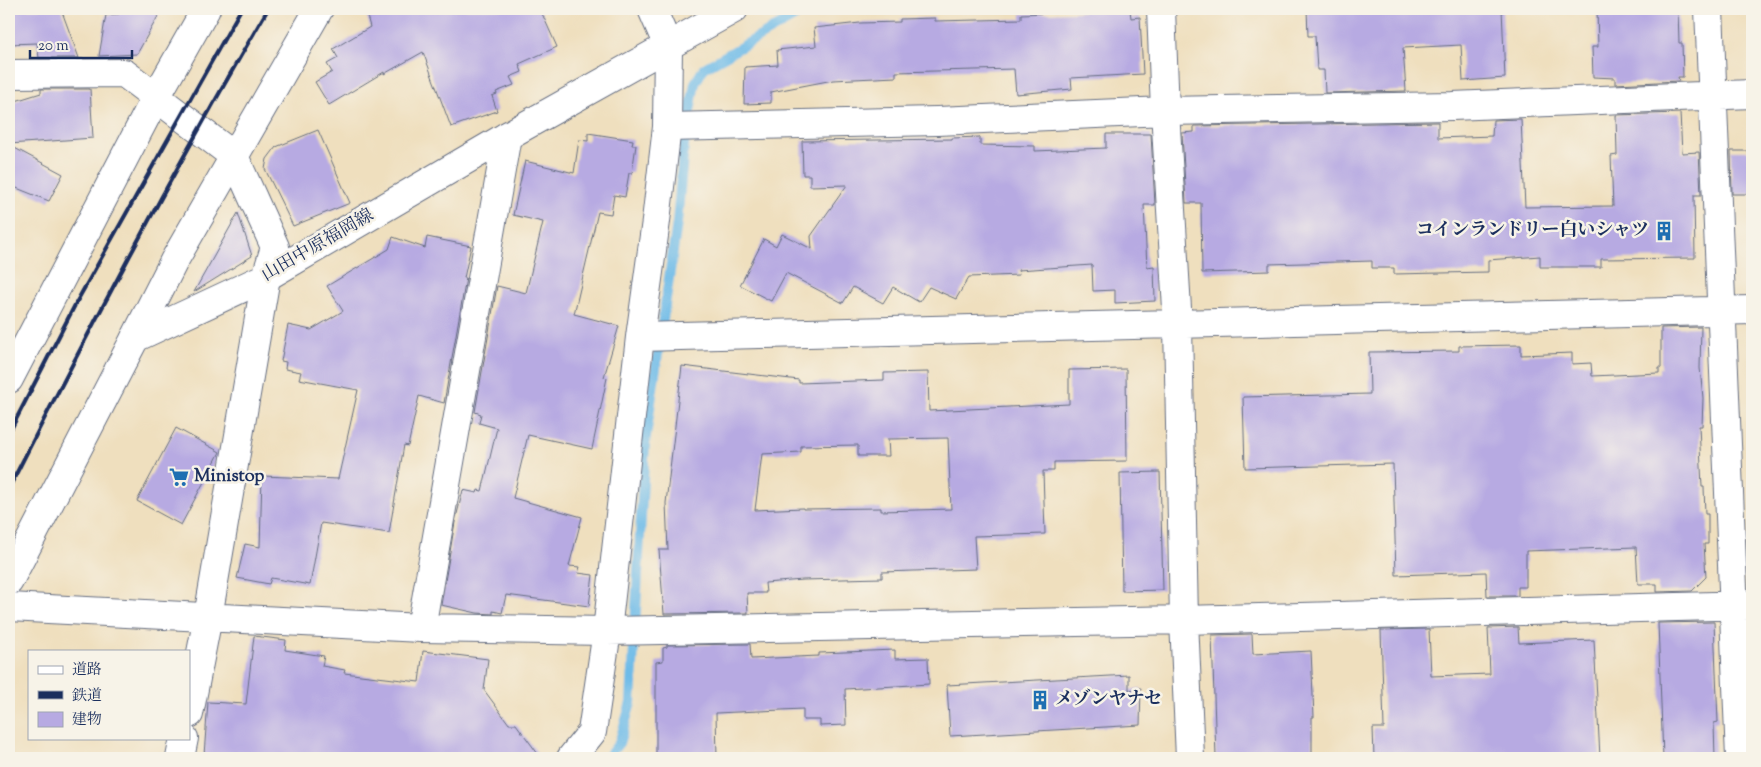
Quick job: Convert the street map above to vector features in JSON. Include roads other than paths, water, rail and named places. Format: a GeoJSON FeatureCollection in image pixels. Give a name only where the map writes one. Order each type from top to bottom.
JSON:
{"type":"FeatureCollection","features":[{"type":"Feature","properties":{"kind":"street"},"geometry":{"type":"LineString","coordinates":[[9,379],[156,97],[206,9]]}},
{"type":"Feature","properties":{"kind":"street"},"geometry":{"type":"LineString","coordinates":[[9,581],[174,261],[319,9]]}},
{"type":"Feature","properties":{"kind":"street"},"geometry":{"type":"LineString","coordinates":[[572,758],[592,732],[607,631],[640,338],[667,127],[668,46],[652,9]]}},
{"type":"Feature","properties":{"kind":"street","name":"山田中原福岡線"},"geometry":{"type":"LineString","coordinates":[[135,338],[266,277],[508,136],[734,9]]}},
{"type":"Feature","properties":{"kind":"street"},"geometry":{"type":"LineString","coordinates":[[1161,9],[1165,111],[1178,324],[1184,620],[1190,758]]}},
{"type":"Feature","properties":{"kind":"street"},"geometry":{"type":"LineString","coordinates":[[1709,9],[1722,311],[1743,606],[1740,758]]}},
{"type":"Feature","properties":{"kind":"street"},"geometry":{"type":"LineString","coordinates":[[9,74],[124,73],[234,156],[275,247],[266,277],[208,617],[190,709]]}},
{"type":"Feature","properties":{"kind":"street"},"geometry":{"type":"LineString","coordinates":[[667,127],[937,121],[1165,111],[1452,106],[1752,94]]}},
{"type":"Feature","properties":{"kind":"street"},"geometry":{"type":"LineString","coordinates":[[421,628],[508,136]]}},
{"type":"Feature","properties":{"kind":"street"},"geometry":{"type":"LineString","coordinates":[[640,338],[1752,310]]}},
{"type":"Feature","properties":{"kind":"street"},"geometry":{"type":"LineString","coordinates":[[9,607],[421,628],[607,631],[1184,620],[1743,606]]}},
{"type":"Feature","properties":{"kind":"street"},"geometry":{"type":"LineString","coordinates":[[180,758],[184,740]]}},
{"type":"Feature","properties":{"kind":"waterway"},"geometry":{"type":"LineString","coordinates":[[607,758],[619,743],[631,703],[645,443],[677,223],[684,145],[695,83],[704,68],[808,9]]}},
{"type":"Feature","properties":{"kind":"railway"},"geometry":{"type":"LineString","coordinates":[[9,433],[76,303],[241,9]]}},
{"type":"Feature","properties":{"kind":"railway"},"geometry":{"type":"LineString","coordinates":[[9,488],[135,246],[200,127],[268,9]]}},
{"type":"Feature","properties":{"kind":"place","name":"コインランドリー白いシャツ"},"geometry":{"type":"Point","coordinates":[1664,231]}},
{"type":"Feature","properties":{"kind":"place","name":"Ministop"},"geometry":{"type":"Point","coordinates":[179,477]}},
{"type":"Feature","properties":{"kind":"place","name":"メゾンヤナセ"},"geometry":{"type":"Point","coordinates":[1040,700]}}]}
